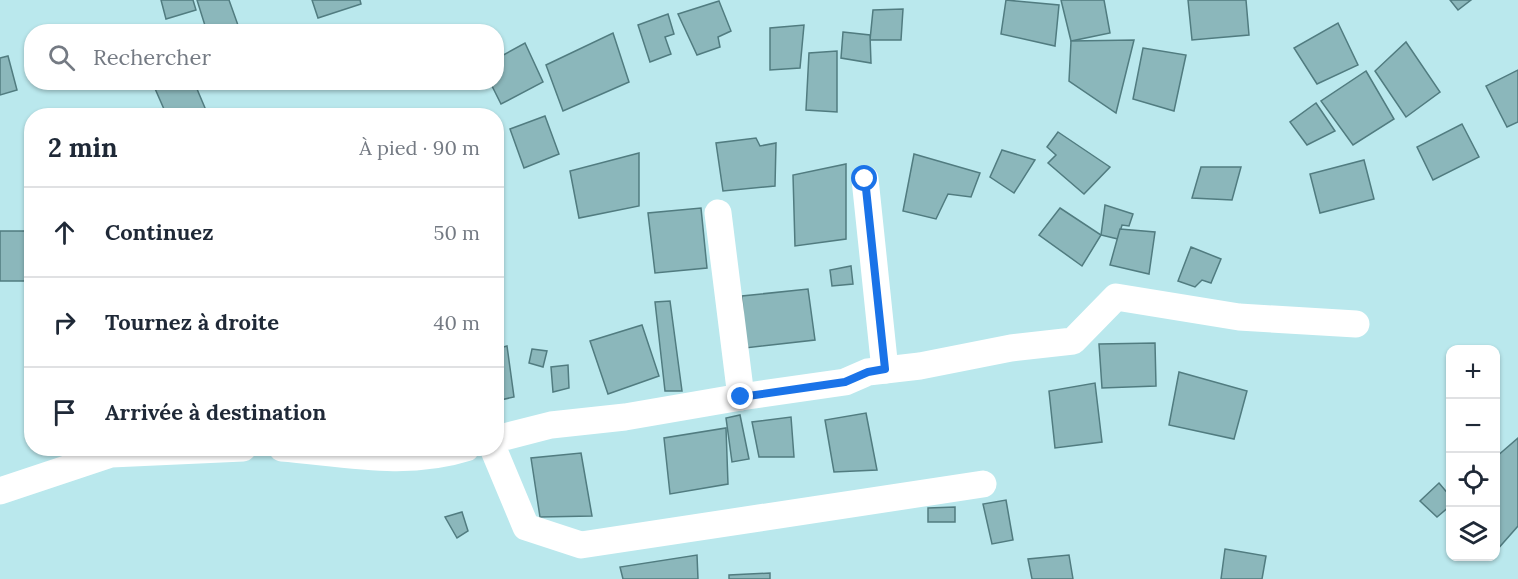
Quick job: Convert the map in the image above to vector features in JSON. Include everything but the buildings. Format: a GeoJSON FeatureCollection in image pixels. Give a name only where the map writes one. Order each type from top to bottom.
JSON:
{"type":"FeatureCollection","features":[{"type":"Feature","properties":{"kind":"street"},"geometry":{"type":"LineString","coordinates":[[865,179],[885,369]]}},
{"type":"Feature","properties":{"kind":"street"},"geometry":{"type":"LineString","coordinates":[[718,213],[741,397]]}},
{"type":"Feature","properties":{"kind":"street"},"geometry":{"type":"LineString","coordinates":[[504,437],[550,425],[625,417],[845,382],[868,372],[885,369],[920,366],[1011,348],[1073,342],[1116,297],[1239,317],[1356,324]]}},
{"type":"Feature","properties":{"kind":"street"},"geometry":{"type":"LineString","coordinates":[[0,491],[105,456]]}},
{"type":"Feature","properties":{"kind":"street"},"geometry":{"type":"LineString","coordinates":[[371,456],[405,459],[431,456]]}},
{"type":"Feature","properties":{"kind":"street"},"geometry":{"type":"LineString","coordinates":[[496,456],[526,527],[581,545],[983,484]]}},
{"type":"Feature","properties":{"kind":"route"},"geometry":{"type":"LineString","coordinates":[[741,397],[845,382],[868,372],[885,369],[865,179]]}}]}
